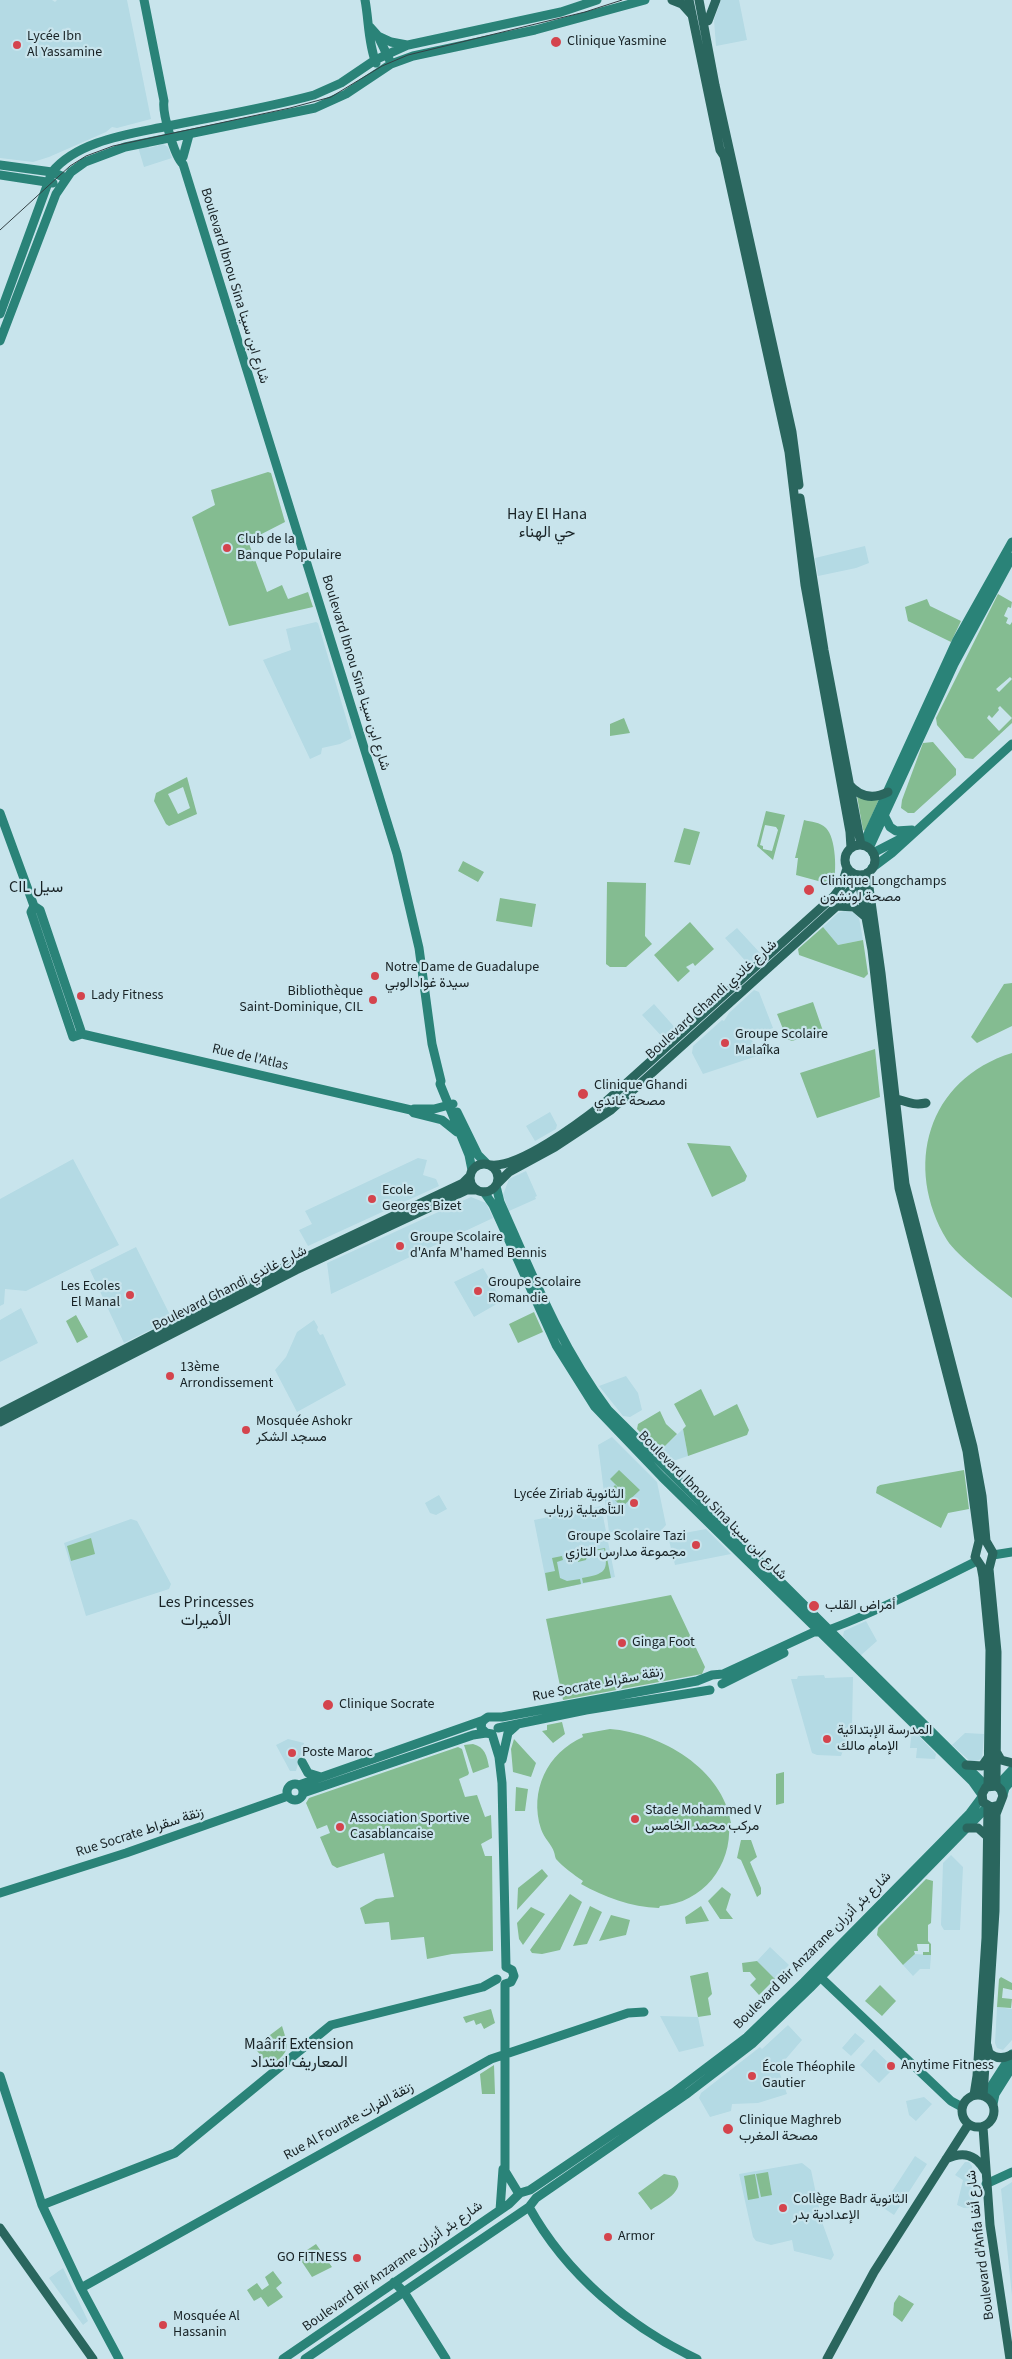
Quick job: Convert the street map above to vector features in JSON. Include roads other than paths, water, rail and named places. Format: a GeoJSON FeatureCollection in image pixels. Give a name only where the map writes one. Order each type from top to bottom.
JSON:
{"type":"FeatureCollection","features":[{"type":"Feature","properties":{"kind":"main road","name":"Boulevard Ibnou Sina شارع ابن سينا"},"geometry":{"type":"LineString","coordinates":[[144,0],[164,101],[163,107],[171,126],[179,161],[183,161],[397,854],[421,958],[432,1044],[441,1081],[445,1083],[471,1173]]}},
{"type":"Feature","properties":{"kind":"main road"},"geometry":{"type":"LineString","coordinates":[[365,0],[370,27],[370,45],[379,70]]}},
{"type":"Feature","properties":{"kind":"main road"},"geometry":{"type":"LineString","coordinates":[[0,314],[52,172],[82,150],[111,138],[314,95],[341,83],[374,60],[408,45],[562,12],[597,0]]}},
{"type":"Feature","properties":{"kind":"main road"},"geometry":{"type":"LineString","coordinates":[[0,341],[63,182],[85,162],[104,154],[174,137],[327,104],[346,94],[379,70],[391,64],[431,51],[535,30],[645,0]]}},
{"type":"Feature","properties":{"kind":"main road"},"geometry":{"type":"LineString","coordinates":[[672,0],[682,4],[692,14]]}},
{"type":"Feature","properties":{"kind":"main road"},"geometry":{"type":"LineString","coordinates":[[689,0],[720,150],[724,156]]}},
{"type":"Feature","properties":{"kind":"main road"},"geometry":{"type":"LineString","coordinates":[[694,0],[724,156],[789,452],[805,585],[850,832],[851,848],[845,856],[847,868],[863,872],[892,854],[917,829],[1012,744]]}},
{"type":"Feature","properties":{"kind":"main road"},"geometry":{"type":"LineString","coordinates":[[699,0],[715,84],[796,454],[814,594],[848,783],[866,848],[874,860],[863,872],[867,919],[891,1099],[905,1184],[973,1446],[982,1496],[986,1541],[991,1555],[990,1574],[996,1642],[992,1786]]}},
{"type":"Feature","properties":{"kind":"main road"},"geometry":{"type":"LineString","coordinates":[[705,0],[726,112],[728,137]]}},
{"type":"Feature","properties":{"kind":"main road"},"geometry":{"type":"LineString","coordinates":[[708,21],[716,0]]}},
{"type":"Feature","properties":{"kind":"main road"},"geometry":{"type":"LineString","coordinates":[[370,27],[378,36],[391,64]]}},
{"type":"Feature","properties":{"kind":"main road"},"geometry":{"type":"LineString","coordinates":[[378,36],[390,42],[408,45]]}},
{"type":"Feature","properties":{"kind":"main road"},"geometry":{"type":"LineString","coordinates":[[183,161],[189,135]]}},
{"type":"Feature","properties":{"kind":"main road"},"geometry":{"type":"LineString","coordinates":[[0,165],[52,172],[63,182]]}},
{"type":"Feature","properties":{"kind":"main road"},"geometry":{"type":"LineString","coordinates":[[0,175],[49,182],[63,182]]}},
{"type":"Feature","properties":{"kind":"main road"},"geometry":{"type":"LineString","coordinates":[[866,848],[888,792],[957,640],[1012,542]]}},
{"type":"Feature","properties":{"kind":"main road"},"geometry":{"type":"LineString","coordinates":[[866,848],[885,817],[954,664],[1012,557]]}},
{"type":"Feature","properties":{"kind":"main road"},"geometry":{"type":"LineString","coordinates":[[848,783],[854,790],[867,797],[879,796],[888,792]]}},
{"type":"Feature","properties":{"kind":"main road","name":"Rue de l'Atlas"},"geometry":{"type":"LineString","coordinates":[[0,814],[34,906],[31,912],[38,934],[78,1036],[411,1110],[434,1109],[450,1105]]}},
{"type":"Feature","properties":{"kind":"main road"},"geometry":{"type":"LineString","coordinates":[[885,817],[890,827],[896,832],[917,829]]}},
{"type":"Feature","properties":{"kind":"main road"},"geometry":{"type":"LineString","coordinates":[[851,848],[866,848],[917,829]]}},
{"type":"Feature","properties":{"kind":"main road","name":"Boulevard Ghandi شارع غاندي"},"geometry":{"type":"LineString","coordinates":[[488,1164],[505,1164],[536,1149],[566,1131],[609,1099],[834,896],[841,887],[847,868]]}},
{"type":"Feature","properties":{"kind":"main road"},"geometry":{"type":"LineString","coordinates":[[863,872],[882,972],[899,1188],[967,1450],[976,1513],[979,1541],[975,1554],[985,1596],[990,1650],[993,1753],[982,1766],[966,1765]]}},
{"type":"Feature","properties":{"kind":"main road","name":"Boulevard Ghandi شارع غاندي"},"geometry":{"type":"LineString","coordinates":[[497,1184],[508,1172],[555,1147],[612,1110],[836,906],[863,872]]}},
{"type":"Feature","properties":{"kind":"main road"},"geometry":{"type":"LineString","coordinates":[[836,906],[854,907],[867,919]]}},
{"type":"Feature","properties":{"kind":"main road"},"geometry":{"type":"LineString","coordinates":[[891,1099],[910,1104],[926,1103]]}},
{"type":"Feature","properties":{"kind":"main road","name":"Boulevard Ibnou Sina شارع ابن سينا"},"geometry":{"type":"LineString","coordinates":[[450,1105],[478,1156],[488,1164]]}},
{"type":"Feature","properties":{"kind":"main road","name":"Rue de l'Atlas"},"geometry":{"type":"LineString","coordinates":[[411,1110],[414,1113],[448,1123],[463,1141]]}},
{"type":"Feature","properties":{"kind":"main road"},"geometry":{"type":"LineString","coordinates":[[479,1164],[488,1164],[498,1173],[497,1184],[491,1190],[480,1191],[471,1184],[471,1173],[479,1164]]}},
{"type":"Feature","properties":{"kind":"main road","name":"Boulevard Ghandi شارع غاندي"},"geometry":{"type":"LineString","coordinates":[[0,1413],[292,1263],[463,1183],[471,1173]]}},
{"type":"Feature","properties":{"kind":"main road","name":"Boulevard Ibnou Sina شارع ابن سينا"},"geometry":{"type":"LineString","coordinates":[[497,1184],[500,1202],[556,1329],[571,1356],[608,1410],[823,1632],[975,1784],[982,1796]]}},
{"type":"Feature","properties":{"kind":"main road","name":"Boulevard Ghandi شارع غاندي"},"geometry":{"type":"LineString","coordinates":[[0,1422],[302,1267],[466,1190],[480,1191]]}},
{"type":"Feature","properties":{"kind":"main road","name":"Boulevard Ibnou Sina شارع ابن سينا"},"geometry":{"type":"LineString","coordinates":[[480,1191],[496,1213],[556,1345],[595,1407],[662,1477],[823,1632],[966,1765],[992,1786]]}},
{"type":"Feature","properties":{"kind":"main road"},"geometry":{"type":"LineString","coordinates":[[977,1549],[984,1546],[991,1555]]}},
{"type":"Feature","properties":{"kind":"main road"},"geometry":{"type":"LineString","coordinates":[[978,1562],[985,1564],[991,1555],[1012,1552]]}},
{"type":"Feature","properties":{"kind":"main road","name":"Rue Socrate زنقة سقراط"},"geometry":{"type":"LineString","coordinates":[[301,1789],[473,1735],[716,1679],[814,1632],[823,1632],[978,1562]]}},
{"type":"Feature","properties":{"kind":"main road"},"geometry":{"type":"LineString","coordinates":[[710,1690],[706,1685],[716,1679]]}},
{"type":"Feature","properties":{"kind":"main road","name":"Rue Socrate زنقة سقراط"},"geometry":{"type":"LineString","coordinates":[[0,1893],[126,1853],[288,1796],[296,1800],[301,1789],[323,1777],[488,1719],[614,1701],[718,1690],[716,1679]]}},
{"type":"Feature","properties":{"kind":"main road"},"geometry":{"type":"LineString","coordinates":[[492,1732],[481,1728],[488,1719],[498,1723],[492,1732],[501,1769]]}},
{"type":"Feature","properties":{"kind":"main road"},"geometry":{"type":"LineString","coordinates":[[506,1967],[501,1769],[507,1735],[519,1724]]}},
{"type":"Feature","properties":{"kind":"main road"},"geometry":{"type":"LineString","coordinates":[[993,1753],[999,1759],[1012,1763]]}},
{"type":"Feature","properties":{"kind":"main road"},"geometry":{"type":"LineString","coordinates":[[302,1762],[308,1773],[323,1777]]}},
{"type":"Feature","properties":{"kind":"main road"},"geometry":{"type":"LineString","coordinates":[[993,2104],[981,2096],[977,2076],[986,1938],[989,1838],[988,1806],[982,1796],[1012,1770]]}},
{"type":"Feature","properties":{"kind":"main road"},"geometry":{"type":"LineString","coordinates":[[981,2096],[987,2044],[994,1911],[996,1814],[1005,1788],[1012,1780]]}},
{"type":"Feature","properties":{"kind":"main road"},"geometry":{"type":"LineString","coordinates":[[992,1786],[1003,1795]]}},
{"type":"Feature","properties":{"kind":"main road","name":"Boulevard Bir Anzarane شارع بئر أنزران"},"geometry":{"type":"LineString","coordinates":[[305,2359],[529,2206],[738,2056],[764,2033],[817,1974],[963,1820],[982,1796]]}},
{"type":"Feature","properties":{"kind":"main road"},"geometry":{"type":"LineString","coordinates":[[988,1806],[998,1805]]}},
{"type":"Feature","properties":{"kind":"main road","name":"Boulevard Bir Anzarane شارع بئر أنزران"},"geometry":{"type":"LineString","coordinates":[[283,2359],[500,2210],[520,2194],[596,2147],[725,2055],[817,1974],[988,1806]]}},
{"type":"Feature","properties":{"kind":"main road"},"geometry":{"type":"LineString","coordinates":[[967,1828],[978,1828],[989,1838]]}},
{"type":"Feature","properties":{"kind":"main road"},"geometry":{"type":"LineString","coordinates":[[42,2205],[175,2153],[331,2026],[501,1981],[511,1982],[514,1976],[512,1970],[506,1967],[498,1970],[501,1981],[505,2052],[505,2166],[507,2177],[520,2194],[531,2195],[529,2206],[566,2259],[595,2290],[642,2328],[697,2359]]}},
{"type":"Feature","properties":{"kind":"main road"},"geometry":{"type":"LineString","coordinates":[[817,1974],[951,2102],[962,2107]]}},
{"type":"Feature","properties":{"kind":"main road","name":"Rue Al Fourate زنقة الفرات"},"geometry":{"type":"LineString","coordinates":[[81,2288],[392,2113],[505,2052],[628,2012],[644,2012]]}},
{"type":"Feature","properties":{"kind":"main road"},"geometry":{"type":"LineString","coordinates":[[987,2044],[989,2053],[994,2056],[1004,2058],[1012,2055]]}},
{"type":"Feature","properties":{"kind":"main road"},"geometry":{"type":"LineString","coordinates":[[1012,2055],[981,2096],[967,2099],[962,2107],[962,2116],[968,2124],[975,2127],[983,2127],[993,2116],[995,2094],[1012,2067]]}},
{"type":"Feature","properties":{"kind":"main road"},"geometry":{"type":"LineString","coordinates":[[0,2076],[42,2205],[81,2288],[120,2359]]}},
{"type":"Feature","properties":{"kind":"main road"},"geometry":{"type":"LineString","coordinates":[[827,2359],[874,2272],[968,2124]]}},
{"type":"Feature","properties":{"kind":"main road","name":"Boulevard d'Anfa شارع أنفا"},"geometry":{"type":"LineString","coordinates":[[983,2127],[991,2234],[1010,2359]]}},
{"type":"Feature","properties":{"kind":"main road"},"geometry":{"type":"LineString","coordinates":[[946,2159],[960,2154],[970,2156],[977,2160],[986,2173]]}},
{"type":"Feature","properties":{"kind":"main road"},"geometry":{"type":"LineString","coordinates":[[500,2210],[502,2175],[505,2166]]}},
{"type":"Feature","properties":{"kind":"main road"},"geometry":{"type":"LineString","coordinates":[[986,2184],[1012,2172]]}},
{"type":"Feature","properties":{"kind":"main road"},"geometry":{"type":"LineString","coordinates":[[520,2194],[518,2205],[529,2206]]}},
{"type":"Feature","properties":{"kind":"main road"},"geometry":{"type":"LineString","coordinates":[[0,2228],[93,2359]]}},
{"type":"Feature","properties":{"kind":"main road"},"geometry":{"type":"LineString","coordinates":[[394,2282],[404,2292],[446,2359]]}},
{"type":"Feature","properties":{"kind":"main road"},"geometry":{"type":"LineString","coordinates":[[45,2292],[43,2299],[86,2359]]}},
{"type":"Feature","properties":{"kind":"main road"},"geometry":{"type":"LineString","coordinates":[[45,2292],[51,2292],[100,2359]]}},
{"type":"Feature","properties":{"kind":"tram line"},"geometry":{"type":"LineString","coordinates":[[0,230],[70,166],[86,156],[113,146],[290,108],[331,97],[382,66],[408,55],[585,12],[622,0]]}},
{"type":"Feature","properties":{"kind":"place","name":"Clinique Yasmine"},"geometry":{"type":"Point","coordinates":[556,42]}},
{"type":"Feature","properties":{"kind":"place","name":"Lycée Ibn Al Yassamine"},"geometry":{"type":"Point","coordinates":[17,45]}},
{"type":"Feature","properties":{"kind":"place","name":"Club de la Banque Populaire"},"geometry":{"type":"Point","coordinates":[227,548]}},
{"type":"Feature","properties":{"kind":"place","name":"Clinique Longchamps مصحة لونشون"},"geometry":{"type":"Point","coordinates":[809,890]}},
{"type":"Feature","properties":{"kind":"place","name":"Notre Dame de Guadalupe سيدة غوادالوبي"},"geometry":{"type":"Point","coordinates":[375,976]}},
{"type":"Feature","properties":{"kind":"place","name":"Lady Fitness"},"geometry":{"type":"Point","coordinates":[81,996]}},
{"type":"Feature","properties":{"kind":"place","name":"Bibliothèque Saint-Dominique, CIL"},"geometry":{"type":"Point","coordinates":[373,1000]}},
{"type":"Feature","properties":{"kind":"place","name":"Groupe Scolaire Malaîka"},"geometry":{"type":"Point","coordinates":[725,1043]}},
{"type":"Feature","properties":{"kind":"place","name":"Clinique Ghandi مصحة غاندي"},"geometry":{"type":"Point","coordinates":[583,1094]}},
{"type":"Feature","properties":{"kind":"place","name":"Ecole Georges Bizet"},"geometry":{"type":"Point","coordinates":[372,1199]}},
{"type":"Feature","properties":{"kind":"place","name":"Groupe Scolaire d'Anfa M'hamed Bennis"},"geometry":{"type":"Point","coordinates":[400,1246]}},
{"type":"Feature","properties":{"kind":"place","name":"Groupe Scolaire Romandie"},"geometry":{"type":"Point","coordinates":[478,1291]}},
{"type":"Feature","properties":{"kind":"place","name":"Les Ecoles El Manal"},"geometry":{"type":"Point","coordinates":[130,1295]}},
{"type":"Feature","properties":{"kind":"place","name":"13ème Arrondissement"},"geometry":{"type":"Point","coordinates":[170,1376]}},
{"type":"Feature","properties":{"kind":"place","name":"Mosquée Ashokr مسجد الشكر"},"geometry":{"type":"Point","coordinates":[246,1430]}},
{"type":"Feature","properties":{"kind":"place","name":"Lycée Ziriab الثانوية التأهيلية زرياب"},"geometry":{"type":"Point","coordinates":[634,1503]}},
{"type":"Feature","properties":{"kind":"place","name":"Groupe Scolaire Tazi مجموعة مدارس التازي"},"geometry":{"type":"Point","coordinates":[696,1545]}},
{"type":"Feature","properties":{"kind":"place","name":"أمراض القلب"},"geometry":{"type":"Point","coordinates":[814,1606]}},
{"type":"Feature","properties":{"kind":"place","name":"Ginga Foot"},"geometry":{"type":"Point","coordinates":[622,1643]}},
{"type":"Feature","properties":{"kind":"place","name":"Clinique Socrate"},"geometry":{"type":"Point","coordinates":[328,1705]}},
{"type":"Feature","properties":{"kind":"place","name":"المدرسة الإبتدائية الإمام مالك"},"geometry":{"type":"Point","coordinates":[827,1739]}},
{"type":"Feature","properties":{"kind":"place","name":"Poste Maroc"},"geometry":{"type":"Point","coordinates":[292,1753]}},
{"type":"Feature","properties":{"kind":"place","name":"Stade Mohammed V مركب محمد الخامس"},"geometry":{"type":"Point","coordinates":[635,1819]}},
{"type":"Feature","properties":{"kind":"place","name":"Association Sportive Casablancaise"},"geometry":{"type":"Point","coordinates":[340,1827]}},
{"type":"Feature","properties":{"kind":"place","name":"Anytime Fitness"},"geometry":{"type":"Point","coordinates":[891,2066]}},
{"type":"Feature","properties":{"kind":"place","name":"École Théophile Gautier"},"geometry":{"type":"Point","coordinates":[752,2076]}},
{"type":"Feature","properties":{"kind":"place","name":"Clinique Maghreb مصحة المغرب"},"geometry":{"type":"Point","coordinates":[728,2129]}},
{"type":"Feature","properties":{"kind":"place","name":"Collège Badr الثانوية الإعدادية بدر"},"geometry":{"type":"Point","coordinates":[783,2208]}},
{"type":"Feature","properties":{"kind":"place","name":"Armor"},"geometry":{"type":"Point","coordinates":[608,2237]}},
{"type":"Feature","properties":{"kind":"place","name":"GO FITNESS"},"geometry":{"type":"Point","coordinates":[357,2258]}},
{"type":"Feature","properties":{"kind":"place","name":"Mosquée Al Hassanin"},"geometry":{"type":"Point","coordinates":[163,2325]}},
{"type":"Feature","properties":{"kind":"district","name":"Hay El Hana حي الهناء"},"geometry":{"type":"Point","coordinates":[547,524]}},
{"type":"Feature","properties":{"kind":"district","name":"CIL سيل"},"geometry":{"type":"Point","coordinates":[36,888]}},
{"type":"Feature","properties":{"kind":"district","name":"Les Princesses الأميرات"},"geometry":{"type":"Point","coordinates":[206,1612]}},
{"type":"Feature","properties":{"kind":"district","name":"Maârif Extension المعاريف امتداد"},"geometry":{"type":"Point","coordinates":[299,2054]}}]}
